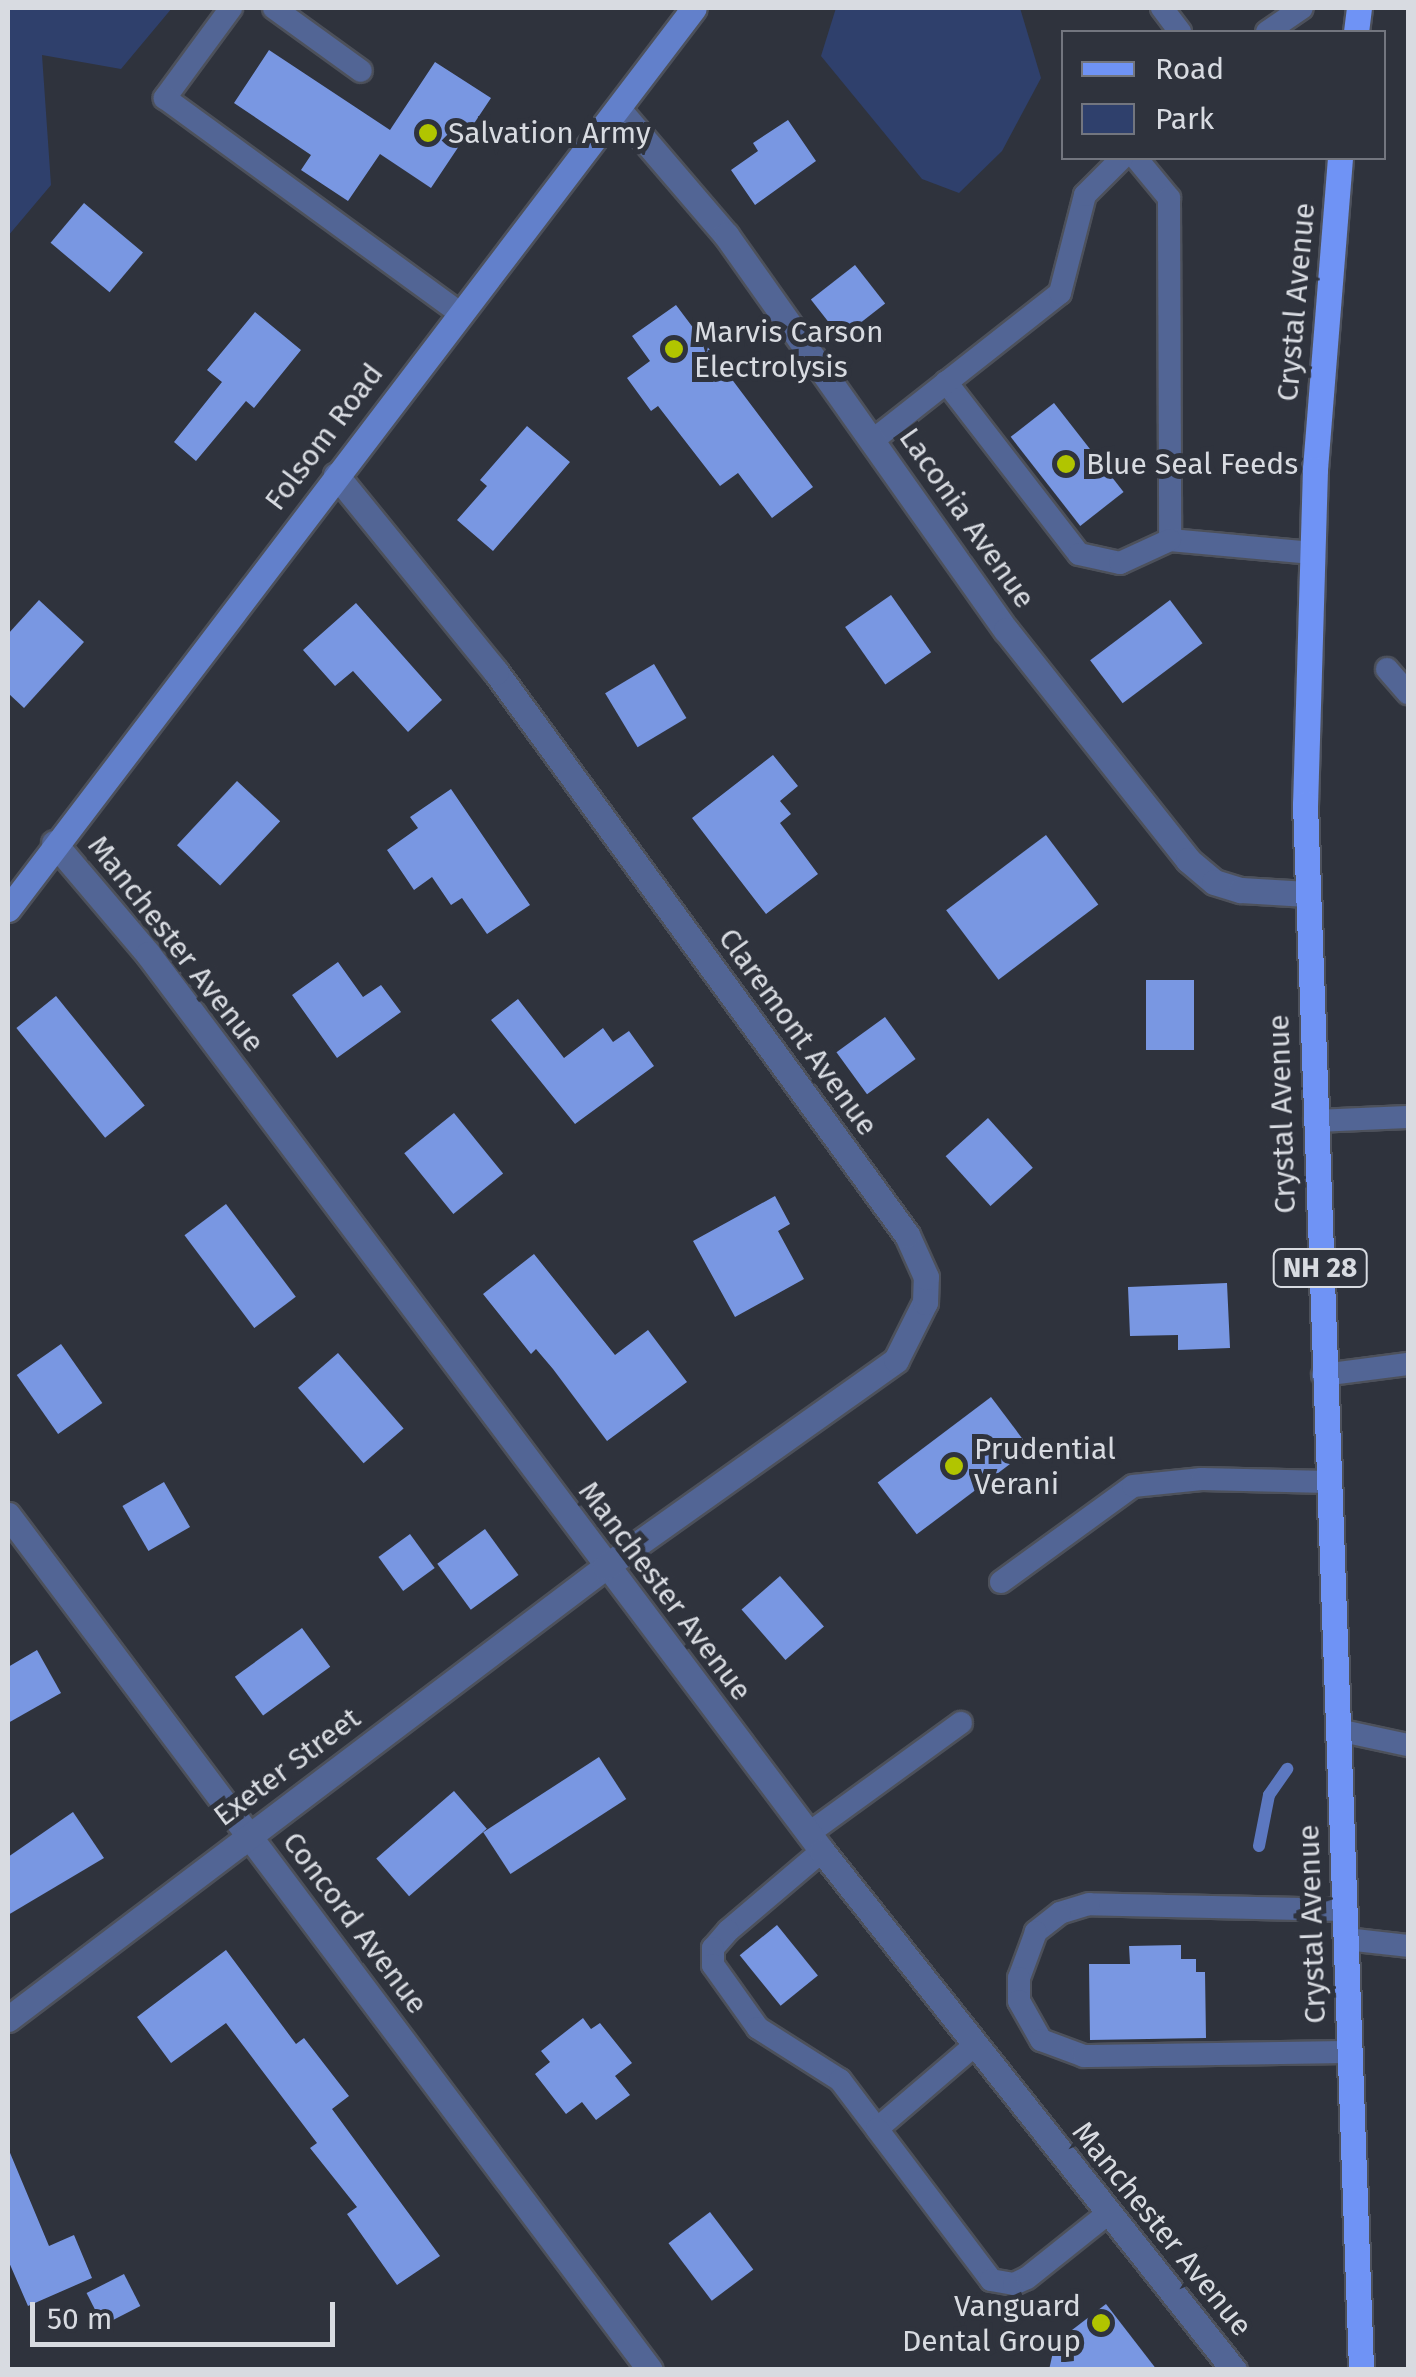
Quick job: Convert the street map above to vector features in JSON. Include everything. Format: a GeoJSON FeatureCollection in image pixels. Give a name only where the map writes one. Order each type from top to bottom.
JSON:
{"type":"FeatureCollection","features":[{"type":"Feature","properties":{"kind":"main road","name":"Crystal Avenue"},"geometry":{"type":"LineString","coordinates":[[1335,161],[1312,552],[1307,894],[1362,2370]]}},
{"type":"Feature","properties":{"kind":"street","name":"Folsom Road"},"geometry":{"type":"LineString","coordinates":[[8,908],[694,8]]}},
{"type":"Feature","properties":{"kind":"street","name":"Laconia Avenue"},"geometry":{"type":"LineString","coordinates":[[618,109],[726,235],[1006,630],[1188,860],[1214,882],[1241,890],[1307,894]]}},
{"type":"Feature","properties":{"kind":"street","name":"Claremont Avenue"},"geometry":{"type":"LineString","coordinates":[[336,474],[583,788],[906,1234],[926,1277],[918,1326],[896,1360],[605,1567]]}},
{"type":"Feature","properties":{"kind":"street","name":"Manchester Avenue"},"geometry":{"type":"LineString","coordinates":[[54,844],[148,954],[815,1843],[1106,2215],[1234,2370]]}},
{"type":"Feature","properties":{"kind":"street","name":"Concord Avenue"},"geometry":{"type":"LineString","coordinates":[[8,1516],[650,2370]]}},
{"type":"Feature","properties":{"kind":"street","name":"Exeter Street"},"geometry":{"type":"LineString","coordinates":[[8,2019],[605,1567]]}},
{"type":"Feature","properties":{"kind":"lane"},"geometry":{"type":"LineString","coordinates":[[231,8],[165,98],[460,313]]}},
{"type":"Feature","properties":{"kind":"lane"},"geometry":{"type":"LineString","coordinates":[[274,8],[361,70]]}},
{"type":"Feature","properties":{"kind":"lane"},"geometry":{"type":"LineString","coordinates":[[1162,8],[1178,30]]}},
{"type":"Feature","properties":{"kind":"lane"},"geometry":{"type":"LineString","coordinates":[[1270,30],[1302,8]]}},
{"type":"Feature","properties":{"kind":"lane"},"geometry":{"type":"LineString","coordinates":[[872,441],[1060,293],[1086,195],[1120,160]]}},
{"type":"Feature","properties":{"kind":"lane"},"geometry":{"type":"LineString","coordinates":[[1138,160],[1169,198],[1170,540]]}},
{"type":"Feature","properties":{"kind":"lane"},"geometry":{"type":"LineString","coordinates":[[946,382],[1080,554],[1120,564],[1170,540],[1312,552]]}},
{"type":"Feature","properties":{"kind":"lane"},"geometry":{"type":"LineString","coordinates":[[1387,669],[1408,693]]}},
{"type":"Feature","properties":{"kind":"lane"},"geometry":{"type":"LineString","coordinates":[[1315,1121],[1408,1117]]}},
{"type":"Feature","properties":{"kind":"lane"},"geometry":{"type":"LineString","coordinates":[[1323,1375],[1408,1364]]}},
{"type":"Feature","properties":{"kind":"lane"},"geometry":{"type":"LineString","coordinates":[[1001,1582],[1133,1486],[1202,1479],[1328,1482]]}},
{"type":"Feature","properties":{"kind":"lane"},"geometry":{"type":"LineString","coordinates":[[961,1723],[815,1843],[713,1948],[712,1966],[758,2028],[840,2080],[991,2280],[1014,2284],[1027,2278],[1106,2215]]}},
{"type":"Feature","properties":{"kind":"lane"},"geometry":{"type":"LineString","coordinates":[[1338,1730],[1408,1745]]}},
{"type":"Feature","properties":{"kind":"lane"},"geometry":{"type":"LineString","coordinates":[[1345,1910],[1089,1904],[1060,1913],[1036,1932],[1019,1978],[1019,2001],[1041,2040],[1084,2056],[1350,2052]]}},
{"type":"Feature","properties":{"kind":"lane"},"geometry":{"type":"LineString","coordinates":[[1346,1939],[1408,1946]]}},
{"type":"Feature","properties":{"kind":"lane"},"geometry":{"type":"LineString","coordinates":[[876,2129],[976,2044]]}},
{"type":"Feature","properties":{"kind":"green space"},"geometry":{"type":"Polygon","coordinates":[[[8,8],[172,8],[121,69],[42,55],[51,185],[8,236],[8,8]]]}},
{"type":"Feature","properties":{"kind":"green space"},"geometry":{"type":"Polygon","coordinates":[[[836,8],[1020,8],[1041,78],[1002,151],[959,193],[922,179],[821,56],[836,8]]]}},
{"type":"Feature","properties":{"kind":"building","name":"Salvation Army"},"geometry":{"type":"Polygon","coordinates":[[[269,50],[390,130],[435,62],[491,98],[431,188],[380,154],[348,201],[301,170],[311,155],[234,103],[269,50]]]}},
{"type":"Feature","properties":{"kind":"building"},"geometry":{"type":"Polygon","coordinates":[[[788,120],[816,161],[755,205],[731,170],[758,151],[753,143],[788,120]]]}},
{"type":"Feature","properties":{"kind":"building"},"geometry":{"type":"Polygon","coordinates":[[[84,203],[143,252],[110,292],[51,243],[84,203]]]}},
{"type":"Feature","properties":{"kind":"building"},"geometry":{"type":"Polygon","coordinates":[[[855,265],[885,304],[841,338],[811,299],[855,265]]]}},
{"type":"Feature","properties":{"kind":"building"},"geometry":{"type":"Polygon","coordinates":[[[676,305],[813,487],[772,518],[738,473],[720,486],[658,406],[651,411],[627,378],[650,361],[632,336],[676,305]]]}},
{"type":"Feature","properties":{"kind":"building"},"geometry":{"type":"Polygon","coordinates":[[[255,312],[301,350],[254,408],[246,401],[196,461],[174,442],[222,382],[207,370],[255,312]]]}},
{"type":"Feature","properties":{"kind":"building","name":"Blue Seal Feeds"},"geometry":{"type":"Polygon","coordinates":[[[1054,403],[1124,492],[1080,526],[1011,437],[1054,403]]]}},
{"type":"Feature","properties":{"kind":"building"},"geometry":{"type":"Polygon","coordinates":[[[527,426],[570,462],[493,551],[457,520],[487,486],[480,480],[527,426]]]}},
{"type":"Feature","properties":{"kind":"building"},"geometry":{"type":"Polygon","coordinates":[[[891,595],[931,652],[885,684],[845,627],[891,595]]]}},
{"type":"Feature","properties":{"kind":"building"},"geometry":{"type":"Polygon","coordinates":[[[39,600],[84,642],[24,708],[8,693],[8,634],[39,600]]]}},
{"type":"Feature","properties":{"kind":"building"},"geometry":{"type":"Polygon","coordinates":[[[1170,600],[1202,643],[1123,703],[1090,660],[1170,600]]]}},
{"type":"Feature","properties":{"kind":"building"},"geometry":{"type":"Polygon","coordinates":[[[356,603],[442,700],[408,732],[353,671],[335,686],[303,650],[356,603]]]}},
{"type":"Feature","properties":{"kind":"building"},"geometry":{"type":"Polygon","coordinates":[[[654,664],[686,718],[638,747],[605,693],[654,664]]]}},
{"type":"Feature","properties":{"kind":"building"},"geometry":{"type":"Polygon","coordinates":[[[773,755],[798,786],[780,801],[791,814],[780,823],[818,874],[766,914],[692,818],[773,755]]]}},
{"type":"Feature","properties":{"kind":"building"},"geometry":{"type":"Polygon","coordinates":[[[237,781],[280,821],[220,886],[177,845],[237,781]]]}},
{"type":"Feature","properties":{"kind":"building"},"geometry":{"type":"Polygon","coordinates":[[[451,789],[530,905],[487,934],[462,898],[451,905],[432,877],[414,890],[387,850],[418,828],[410,817],[451,789]]]}},
{"type":"Feature","properties":{"kind":"building"},"geometry":{"type":"Polygon","coordinates":[[[1046,835],[1098,904],[999,980],[946,910],[1046,835]]]}},
{"type":"Feature","properties":{"kind":"building"},"geometry":{"type":"Polygon","coordinates":[[[338,962],[363,997],[381,985],[401,1012],[337,1058],[292,995],[338,962]]]}},
{"type":"Feature","properties":{"kind":"building"},"geometry":{"type":"Polygon","coordinates":[[[1146,980],[1194,980],[1194,1050],[1146,1050],[1146,980]]]}},
{"type":"Feature","properties":{"kind":"building"},"geometry":{"type":"Polygon","coordinates":[[[56,996],[145,1106],[105,1138],[16,1028],[56,996]]]}},
{"type":"Feature","properties":{"kind":"building"},"geometry":{"type":"Polygon","coordinates":[[[518,999],[564,1058],[603,1028],[613,1042],[629,1031],[654,1066],[575,1124],[491,1020],[518,999]]]}},
{"type":"Feature","properties":{"kind":"building"},"geometry":{"type":"Polygon","coordinates":[[[885,1017],[916,1059],[867,1094],[836,1052],[885,1017]]]}},
{"type":"Feature","properties":{"kind":"building"},"geometry":{"type":"Polygon","coordinates":[[[454,1113],[503,1174],[453,1214],[404,1153],[454,1113]]]}},
{"type":"Feature","properties":{"kind":"building"},"geometry":{"type":"Polygon","coordinates":[[[988,1118],[1033,1168],[990,1206],[946,1156],[988,1118]]]}},
{"type":"Feature","properties":{"kind":"building"},"geometry":{"type":"Polygon","coordinates":[[[775,1196],[790,1224],[778,1231],[804,1279],[735,1317],[693,1241],[775,1196]]]}},
{"type":"Feature","properties":{"kind":"building"},"geometry":{"type":"Polygon","coordinates":[[[226,1204],[296,1297],[254,1328],[184,1235],[226,1204]]]}},
{"type":"Feature","properties":{"kind":"building"},"geometry":{"type":"Polygon","coordinates":[[[534,1254],[615,1355],[648,1330],[687,1382],[607,1441],[553,1369],[536,1349],[531,1354],[483,1294],[534,1254]]]}},
{"type":"Feature","properties":{"kind":"building"},"geometry":{"type":"Polygon","coordinates":[[[1227,1283],[1230,1348],[1178,1350],[1178,1335],[1130,1336],[1128,1287],[1227,1283]]]}},
{"type":"Feature","properties":{"kind":"building"},"geometry":{"type":"Polygon","coordinates":[[[61,1344],[102,1403],[58,1434],[17,1375],[61,1344]]]}},
{"type":"Feature","properties":{"kind":"building"},"geometry":{"type":"Polygon","coordinates":[[[338,1353],[404,1428],[364,1463],[298,1388],[338,1353]]]}},
{"type":"Feature","properties":{"kind":"building","name":"Prudential Verani"},"geometry":{"type":"Polygon","coordinates":[[[991,1397],[1030,1449],[917,1534],[878,1482],[991,1397]]]}},
{"type":"Feature","properties":{"kind":"building"},"geometry":{"type":"Polygon","coordinates":[[[164,1482],[190,1527],[148,1551],[122,1506],[164,1482]]]}},
{"type":"Feature","properties":{"kind":"building"},"geometry":{"type":"Polygon","coordinates":[[[485,1529],[519,1575],[471,1610],[437,1564],[485,1529]]]}},
{"type":"Feature","properties":{"kind":"building"},"geometry":{"type":"Polygon","coordinates":[[[410,1534],[435,1568],[403,1591],[378,1557],[410,1534]]]}},
{"type":"Feature","properties":{"kind":"building"},"geometry":{"type":"Polygon","coordinates":[[[780,1576],[824,1627],[785,1660],[742,1609],[780,1576]]]}},
{"type":"Feature","properties":{"kind":"building"},"geometry":{"type":"Polygon","coordinates":[[[302,1628],[330,1667],[263,1716],[235,1677],[302,1628]]]}},
{"type":"Feature","properties":{"kind":"building"},"geometry":{"type":"Polygon","coordinates":[[[37,1650],[61,1693],[8,1723],[8,1667],[37,1650]]]}},
{"type":"Feature","properties":{"kind":"building"},"geometry":{"type":"Polygon","coordinates":[[[599,1757],[626,1799],[510,1874],[483,1832],[599,1757]]]}},
{"type":"Feature","properties":{"kind":"building"},"geometry":{"type":"Polygon","coordinates":[[[454,1791],[487,1829],[409,1896],[376,1859],[454,1791]]]}},
{"type":"Feature","properties":{"kind":"building"},"geometry":{"type":"Polygon","coordinates":[[[73,1812],[104,1858],[8,1915],[8,1857],[73,1812]]]}},
{"type":"Feature","properties":{"kind":"building"},"geometry":{"type":"Polygon","coordinates":[[[777,1925],[818,1976],[781,2006],[740,1955],[777,1925]]]}},
{"type":"Feature","properties":{"kind":"building"},"geometry":{"type":"Polygon","coordinates":[[[1181,1945],[1181,1959],[1196,1959],[1196,1972],[1205,1972],[1206,2038],[1090,2040],[1089,1964],[1130,1964],[1129,1946],[1181,1945]]]}},
{"type":"Feature","properties":{"kind":"building"},"geometry":{"type":"Polygon","coordinates":[[[226,1950],[296,2044],[304,2038],[349,2096],[332,2109],[440,2256],[397,2285],[347,2214],[357,2207],[310,2148],[317,2143],[226,2023],[171,2063],[137,2017],[226,1950]]]}},
{"type":"Feature","properties":{"kind":"building"},"geometry":{"type":"Polygon","coordinates":[[[583,2018],[591,2029],[600,2023],[632,2063],[615,2076],[630,2095],[596,2120],[582,2102],[566,2114],[535,2074],[550,2062],[541,2051],[583,2018]]]}},
{"type":"Feature","properties":{"kind":"building"},"geometry":{"type":"Polygon","coordinates":[[[8,2148],[49,2246],[74,2235],[92,2278],[28,2306],[8,2260],[8,2148]]]}},
{"type":"Feature","properties":{"kind":"building"},"geometry":{"type":"Polygon","coordinates":[[[710,2212],[753,2270],[712,2301],[668,2243],[710,2212]]]}},
{"type":"Feature","properties":{"kind":"building"},"geometry":{"type":"Polygon","coordinates":[[[124,2274],[140,2306],[103,2325],[87,2293],[124,2274]]]}},
{"type":"Feature","properties":{"kind":"building","name":"Vanguard Dental Group"},"geometry":{"type":"Polygon","coordinates":[[[1106,2304],[1157,2370],[1049,2370],[1055,2343],[1106,2304]]]}},
{"type":"Feature","properties":{"kind":"waterway"},"geometry":{"type":"LineString","coordinates":[[1259,1846],[1269,1795],[1287,1769]]}},
{"type":"Feature","properties":{"kind":"place","name":"Salvation Army"},"geometry":{"type":"Point","coordinates":[428,133]}},
{"type":"Feature","properties":{"kind":"place","name":"Marvis Carson Electrolysis"},"geometry":{"type":"Point","coordinates":[674,349]}},
{"type":"Feature","properties":{"kind":"place","name":"Blue Seal Feeds"},"geometry":{"type":"Point","coordinates":[1066,464]}},
{"type":"Feature","properties":{"kind":"place","name":"Prudential Verani"},"geometry":{"type":"Point","coordinates":[954,1466]}},
{"type":"Feature","properties":{"kind":"place","name":"Vanguard Dental Group"},"geometry":{"type":"Point","coordinates":[1101,2323]}}]}
